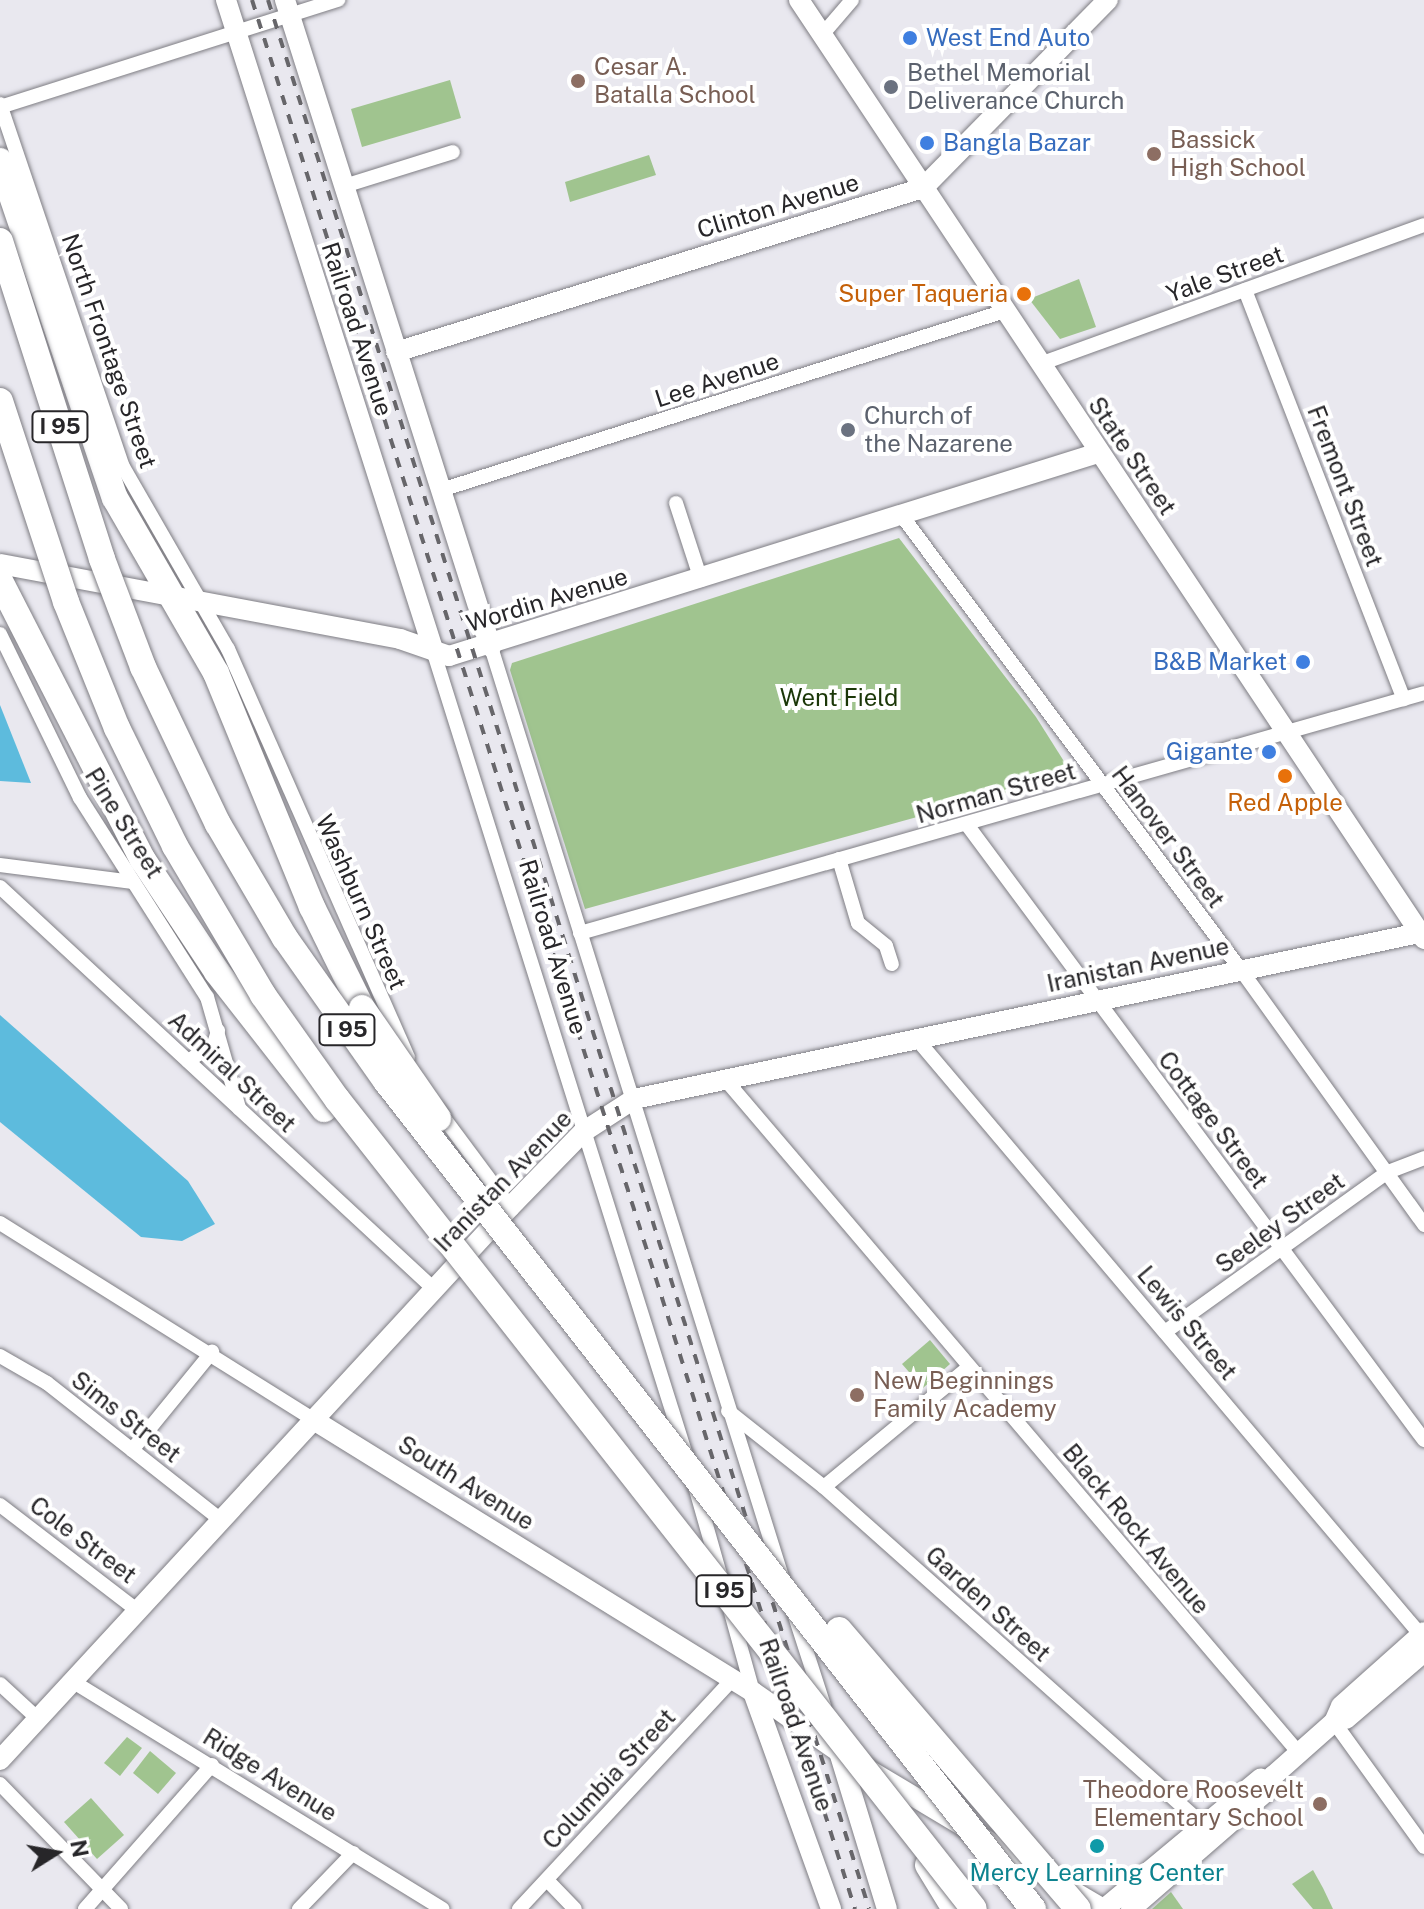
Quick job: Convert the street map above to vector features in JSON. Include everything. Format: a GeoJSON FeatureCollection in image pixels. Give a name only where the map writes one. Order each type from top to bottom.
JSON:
{"type":"FeatureCollection","features":[{"type":"Feature","properties":{"kind":"highway"},"geometry":{"type":"LineString","coordinates":[[0,161],[108,482],[185,598],[312,907],[362,1008],[640,1406]]}},
{"type":"Feature","properties":{"kind":"highway","name":"I 95"},"geometry":{"type":"LineString","coordinates":[[0,241],[116,597],[160,706],[218,824],[285,938],[359,1046],[726,1512],[1033,1909]]}},
{"type":"Feature","properties":{"kind":"highway","name":"I 95"},"geometry":{"type":"LineString","coordinates":[[0,401],[83,647],[135,768],[195,882],[313,1066],[553,1373],[899,1800],[974,1909]]}},
{"type":"Feature","properties":{"kind":"highway"},"geometry":{"type":"LineString","coordinates":[[0,581],[143,860],[217,972],[324,1109],[553,1373]]}},
{"type":"Feature","properties":{"kind":"highway"},"geometry":{"type":"LineString","coordinates":[[726,1512],[830,1619],[1078,1909]]}},
{"type":"Feature","properties":{"kind":"highway"},"geometry":{"type":"LineString","coordinates":[[899,1800],[955,1909]]}},
{"type":"Feature","properties":{"kind":"highway"},"geometry":{"type":"LineString","coordinates":[[960,1813],[1041,1909]]}},
{"type":"Feature","properties":{"kind":"street","name":"Railroad Avenue"},"geometry":{"type":"LineString","coordinates":[[226,0],[583,1132],[650,1331],[753,1692],[831,1909]]}},
{"type":"Feature","properties":{"kind":"street"},"geometry":{"type":"LineString","coordinates":[[0,106],[236,32],[288,8],[338,0]]}},
{"type":"Feature","properties":{"kind":"street","name":"State Street"},"geometry":{"type":"LineString","coordinates":[[799,0],[1098,453],[1423,935]]}},
{"type":"Feature","properties":{"kind":"street"},"geometry":{"type":"LineString","coordinates":[[822,35],[852,0]]}},
{"type":"Feature","properties":{"kind":"street","name":"Clinton Avenue"},"geometry":{"type":"LineString","coordinates":[[396,352],[923,188],[1108,0]]}},
{"type":"Feature","properties":{"kind":"street","name":"Railroad Avenue"},"geometry":{"type":"LineString","coordinates":[[288,8],[887,1909]]}},
{"type":"Feature","properties":{"kind":"street","name":"North Frontage Street"},"geometry":{"type":"LineString","coordinates":[[0,106],[122,465],[185,598]]}},
{"type":"Feature","properties":{"kind":"street"},"geometry":{"type":"LineString","coordinates":[[344,186],[453,152]]}},
{"type":"Feature","properties":{"kind":"street","name":"Yale Street"},"geometry":{"type":"LineString","coordinates":[[1040,364],[1424,225]]}},
{"type":"Feature","properties":{"kind":"street","name":"Fremont Street"},"geometry":{"type":"LineString","coordinates":[[1245,290],[1404,699]]}},
{"type":"Feature","properties":{"kind":"street","name":"Lee Avenue"},"geometry":{"type":"LineString","coordinates":[[441,490],[1005,311]]}},
{"type":"Feature","properties":{"kind":"street","name":"Wordin Avenue"},"geometry":{"type":"LineString","coordinates":[[0,564],[432,646],[449,656],[491,647],[1098,453]]}},
{"type":"Feature","properties":{"kind":"street"},"geometry":{"type":"LineString","coordinates":[[676,503],[701,580]]}},
{"type":"Feature","properties":{"kind":"street","name":"Hanover Street"},"geometry":{"type":"LineString","coordinates":[[902,516],[1241,970],[1424,1225]]}},
{"type":"Feature","properties":{"kind":"street","name":"Washburn Street"},"geometry":{"type":"LineString","coordinates":[[185,598],[228,649],[420,1084],[510,1207]]}},
{"type":"Feature","properties":{"kind":"street","name":"Pine Street"},"geometry":{"type":"LineString","coordinates":[[0,634],[80,798],[207,997],[240,1108]]}},
{"type":"Feature","properties":{"kind":"street","name":"Norman Street"},"geometry":{"type":"LineString","coordinates":[[580,933],[839,859],[968,826],[1424,693]]}},
{"type":"Feature","properties":{"kind":"street","name":"Cottage Street"},"geometry":{"type":"LineString","coordinates":[[968,826],[1424,1440]]}},
{"type":"Feature","properties":{"kind":"street"},"geometry":{"type":"LineString","coordinates":[[839,859],[858,923],[886,946],[892,964]]}},
{"type":"Feature","properties":{"kind":"street"},"geometry":{"type":"LineString","coordinates":[[0,865],[133,882]]}},
{"type":"Feature","properties":{"kind":"street","name":"Admiral Street"},"geometry":{"type":"LineString","coordinates":[[0,887],[434,1289]]}},
{"type":"Feature","properties":{"kind":"street","name":"Iranistan Avenue"},"geometry":{"type":"LineString","coordinates":[[0,1760],[510,1207],[583,1132],[634,1099],[915,1037],[1423,935]]}},
{"type":"Feature","properties":{"kind":"street"},"geometry":{"type":"LineString","coordinates":[[188,1061],[214,1044],[218,1031]]}},
{"type":"Feature","properties":{"kind":"street","name":"Lewis Street"},"geometry":{"type":"LineString","coordinates":[[915,1037],[1423,1639]]}},
{"type":"Feature","properties":{"kind":"street","name":"Black Rock Avenue"},"geometry":{"type":"LineString","coordinates":[[724,1078],[1298,1752]]}},
{"type":"Feature","properties":{"kind":"street","name":"Seeley Street"},"geometry":{"type":"LineString","coordinates":[[1165,1332],[1388,1172],[1424,1158]]}},
{"type":"Feature","properties":{"kind":"street","name":"South Avenue"},"geometry":{"type":"LineString","coordinates":[[0,1223],[212,1352],[312,1419],[753,1692],[839,1752],[899,1800],[1103,1909]]}},
{"type":"Feature","properties":{"kind":"street"},"geometry":{"type":"LineString","coordinates":[[132,1450],[212,1352]]}},
{"type":"Feature","properties":{"kind":"street","name":"Sims Street"},"geometry":{"type":"LineString","coordinates":[[0,1356],[47,1383],[221,1520]]}},
{"type":"Feature","properties":{"kind":"street"},"geometry":{"type":"LineString","coordinates":[[824,1487],[969,1367]]}},
{"type":"Feature","properties":{"kind":"street","name":"Garden Street"},"geometry":{"type":"LineString","coordinates":[[728,1411],[824,1487],[1210,1830]]}},
{"type":"Feature","properties":{"kind":"street","name":"Cole Street"},"geometry":{"type":"LineString","coordinates":[[0,1505],[138,1611]]}},
{"type":"Feature","properties":{"kind":"street"},"geometry":{"type":"LineString","coordinates":[[1103,1909],[1269,1789],[1273,1776],[1334,1722],[1341,1706],[1423,1639]]}},
{"type":"Feature","properties":{"kind":"street","name":"Columbia Street"},"geometry":{"type":"LineString","coordinates":[[519,1909],[732,1680]]}},
{"type":"Feature","properties":{"kind":"street","name":"Ridge Avenue"},"geometry":{"type":"LineString","coordinates":[[72,1681],[443,1909]]}},
{"type":"Feature","properties":{"kind":"street"},"geometry":{"type":"LineString","coordinates":[[0,1684],[38,1719]]}},
{"type":"Feature","properties":{"kind":"street"},"geometry":{"type":"LineString","coordinates":[[1334,1722],[1424,1847]]}},
{"type":"Feature","properties":{"kind":"street"},"geometry":{"type":"LineString","coordinates":[[85,1909],[212,1765]]}},
{"type":"Feature","properties":{"kind":"street"},"geometry":{"type":"LineString","coordinates":[[0,1784],[121,1909]]}},
{"type":"Feature","properties":{"kind":"street"},"geometry":{"type":"LineString","coordinates":[[899,1800],[967,1909]]}},
{"type":"Feature","properties":{"kind":"street"},"geometry":{"type":"LineString","coordinates":[[1131,1909],[1210,1830]]}},
{"type":"Feature","properties":{"kind":"street"},"geometry":{"type":"LineString","coordinates":[[299,1909],[353,1853]]}},
{"type":"Feature","properties":{"kind":"street"},"geometry":{"type":"LineString","coordinates":[[547,1880],[575,1909]]}},
{"type":"Feature","properties":{"kind":"green space"},"geometry":{"type":"Polygon","coordinates":[[[450,80],[461,118],[362,147],[351,109],[450,80]]]}},
{"type":"Feature","properties":{"kind":"green space"},"geometry":{"type":"Polygon","coordinates":[[[649,155],[656,175],[570,202],[565,182],[649,155]]]}},
{"type":"Feature","properties":{"kind":"green space"},"geometry":{"type":"Polygon","coordinates":[[[1079,279],[1096,327],[1060,339],[1029,299],[1079,279]]]}},
{"type":"Feature","properties":{"kind":"green space","name":"Went Field"},"geometry":{"type":"Polygon","coordinates":[[[899,538],[1036,717],[1072,774],[585,909],[510,670],[512,663],[899,538]]]}},
{"type":"Feature","properties":{"kind":"green space"},"geometry":{"type":"Polygon","coordinates":[[[930,1340],[950,1364],[923,1388],[902,1364],[930,1340]]]}},
{"type":"Feature","properties":{"kind":"green space"},"geometry":{"type":"Polygon","coordinates":[[[127,1737],[142,1748],[120,1776],[104,1763],[127,1737]]]}},
{"type":"Feature","properties":{"kind":"green space"},"geometry":{"type":"Polygon","coordinates":[[[150,1751],[176,1773],[158,1794],[133,1773],[150,1751]]]}},
{"type":"Feature","properties":{"kind":"green space"},"geometry":{"type":"Polygon","coordinates":[[[91,1798],[124,1835],[97,1859],[64,1822],[91,1798]]]}},
{"type":"Feature","properties":{"kind":"green space"},"geometry":{"type":"Polygon","coordinates":[[[1313,1870],[1333,1909],[1313,1909],[1292,1884],[1313,1870]]]}},
{"type":"Feature","properties":{"kind":"green space"},"geometry":{"type":"Polygon","coordinates":[[[1171,1892],[1183,1909],[1152,1909],[1171,1892]]]}},
{"type":"Feature","properties":{"kind":"water"},"geometry":{"type":"Polygon","coordinates":[[[0,705],[31,783],[0,781],[0,705]]]}},
{"type":"Feature","properties":{"kind":"water"},"geometry":{"type":"Polygon","coordinates":[[[0,1015],[188,1181],[215,1224],[182,1241],[141,1237],[0,1122],[0,1015]]]}},
{"type":"Feature","properties":{"kind":"railway"},"geometry":{"type":"LineString","coordinates":[[252,0],[855,1909]]}},
{"type":"Feature","properties":{"kind":"railway"},"geometry":{"type":"LineString","coordinates":[[268,0],[869,1909]]}},
{"type":"Feature","properties":{"kind":"place","name":"West End Auto"},"geometry":{"type":"Point","coordinates":[910,38]}},
{"type":"Feature","properties":{"kind":"place","name":"Cesar A. Batalla School"},"geometry":{"type":"Point","coordinates":[578,81]}},
{"type":"Feature","properties":{"kind":"place","name":"Bethel Memorial Deliverance Church"},"geometry":{"type":"Point","coordinates":[891,87]}},
{"type":"Feature","properties":{"kind":"place","name":"Bangla Bazar"},"geometry":{"type":"Point","coordinates":[927,143]}},
{"type":"Feature","properties":{"kind":"place","name":"Bassick High School"},"geometry":{"type":"Point","coordinates":[1154,154]}},
{"type":"Feature","properties":{"kind":"place","name":"Super Taqueria"},"geometry":{"type":"Point","coordinates":[1024,294]}},
{"type":"Feature","properties":{"kind":"place","name":"Church of the Nazarene"},"geometry":{"type":"Point","coordinates":[848,430]}},
{"type":"Feature","properties":{"kind":"place","name":"B&B Market"},"geometry":{"type":"Point","coordinates":[1303,662]}},
{"type":"Feature","properties":{"kind":"place","name":"Gigante"},"geometry":{"type":"Point","coordinates":[1269,752]}},
{"type":"Feature","properties":{"kind":"place","name":"Red Apple"},"geometry":{"type":"Point","coordinates":[1285,776]}},
{"type":"Feature","properties":{"kind":"place","name":"New Beginnings Family Academy"},"geometry":{"type":"Point","coordinates":[857,1395]}},
{"type":"Feature","properties":{"kind":"place","name":"Theodore Roosevelt Elementary School"},"geometry":{"type":"Point","coordinates":[1320,1804]}},
{"type":"Feature","properties":{"kind":"place","name":"Mercy Learning Center"},"geometry":{"type":"Point","coordinates":[1097,1846]}}]}
